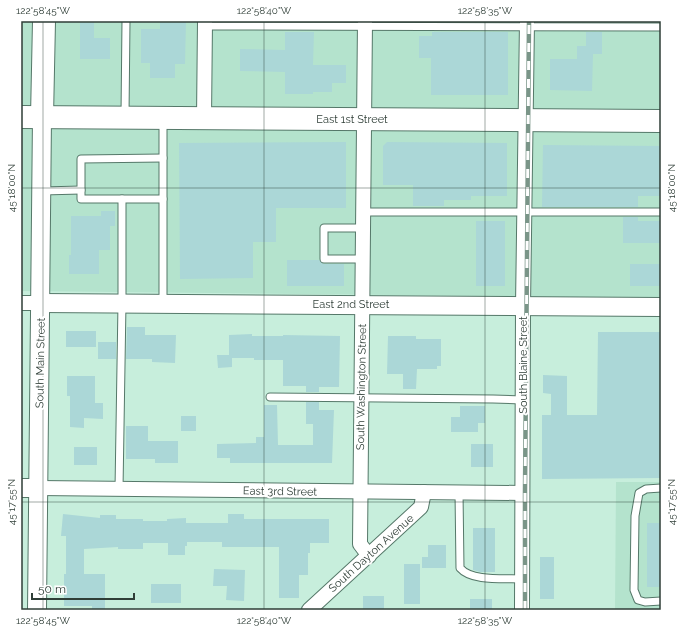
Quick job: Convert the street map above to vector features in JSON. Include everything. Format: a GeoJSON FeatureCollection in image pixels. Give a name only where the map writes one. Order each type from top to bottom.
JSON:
{"type":"FeatureCollection","features":[{"type":"Feature","properties":{"kind":"main road"},"geometry":{"type":"LineString","coordinates":[[32,117],[44,21]]}},
{"type":"Feature","properties":{"kind":"main road","name":"East 1st Street"},"geometry":{"type":"LineString","coordinates":[[32,117],[661,121]]}},
{"type":"Feature","properties":{"kind":"street"},"geometry":{"type":"LineString","coordinates":[[204,118],[205,24]]}},
{"type":"Feature","properties":{"kind":"street","name":"South Washington Street"},"geometry":{"type":"LineString","coordinates":[[365,24],[360,544],[368,556]]}},
{"type":"Feature","properties":{"kind":"street","name":"South Blaine Street"},"geometry":{"type":"LineString","coordinates":[[522,610],[522,400],[526,24]]}},
{"type":"Feature","properties":{"kind":"street","name":"South Main Street"},"geometry":{"type":"LineString","coordinates":[[32,117],[42,191],[40,303],[30,488],[37,610]]}},
{"type":"Feature","properties":{"kind":"street"},"geometry":{"type":"LineString","coordinates":[[21,303],[40,303]]}},
{"type":"Feature","properties":{"kind":"street","name":"East 2nd Street"},"geometry":{"type":"LineString","coordinates":[[40,303],[661,306]]}},
{"type":"Feature","properties":{"kind":"street","name":"East 3rd Street"},"geometry":{"type":"LineString","coordinates":[[30,488],[522,493]]}},
{"type":"Feature","properties":{"kind":"street","name":"South Dayton Avenue"},"geometry":{"type":"LineString","coordinates":[[308,610],[421,507],[424,492]]}},
{"type":"Feature","properties":{"kind":"lane"},"geometry":{"type":"LineString","coordinates":[[125,117],[126,21]]}},
{"type":"Feature","properties":{"kind":"lane"},"geometry":{"type":"LineString","coordinates":[[205,24],[526,24],[661,27]]}},
{"type":"Feature","properties":{"kind":"lane"},"geometry":{"type":"LineString","coordinates":[[163,118],[163,303]]}},
{"type":"Feature","properties":{"kind":"lane"},"geometry":{"type":"LineString","coordinates":[[163,158],[81,159],[81,198],[163,198]]}},
{"type":"Feature","properties":{"kind":"lane"},"geometry":{"type":"LineString","coordinates":[[42,191],[81,190]]}},
{"type":"Feature","properties":{"kind":"lane"},"geometry":{"type":"LineString","coordinates":[[119,489],[122,199]]}},
{"type":"Feature","properties":{"kind":"lane"},"geometry":{"type":"LineString","coordinates":[[363,212],[661,212]]}},
{"type":"Feature","properties":{"kind":"lane"},"geometry":{"type":"LineString","coordinates":[[362,259],[324,259],[324,228],[363,228]]}},
{"type":"Feature","properties":{"kind":"lane"},"geometry":{"type":"LineString","coordinates":[[270,397],[522,400]]}},
{"type":"Feature","properties":{"kind":"lane"},"geometry":{"type":"LineString","coordinates":[[661,488],[646,489],[639,493],[635,516],[634,590],[638,600],[645,602],[661,601]]}},
{"type":"Feature","properties":{"kind":"lane"},"geometry":{"type":"LineString","coordinates":[[459,492],[460,568],[463,572],[475,577],[522,578]]}},
{"type":"Feature","properties":{"kind":"shaded area"},"geometry":{"type":"Polygon","coordinates":[[[21,21],[661,21],[661,298],[21,291],[21,21]]]}},
{"type":"Feature","properties":{"kind":"shaded area"},"geometry":{"type":"Polygon","coordinates":[[[616,482],[661,482],[661,610],[615,610],[616,482]]]}},
{"type":"Feature","properties":{"kind":"building"},"geometry":{"type":"Polygon","coordinates":[[[80,21],[94,21],[94,38],[110,38],[110,59],[80,59],[80,21]]]}},
{"type":"Feature","properties":{"kind":"building"},"geometry":{"type":"Polygon","coordinates":[[[160,21],[186,21],[185,64],[175,64],[175,78],[150,78],[150,63],[141,63],[141,29],[160,29],[160,21]]]}},
{"type":"Feature","properties":{"kind":"building"},"geometry":{"type":"Polygon","coordinates":[[[285,32],[314,32],[313,65],[346,65],[346,83],[332,83],[332,92],[285,94],[285,72],[240,71],[240,49],[285,50],[285,32]]]}},
{"type":"Feature","properties":{"kind":"building"},"geometry":{"type":"Polygon","coordinates":[[[432,32],[508,32],[508,95],[431,95],[431,58],[419,58],[419,36],[432,36],[432,32]]]}},
{"type":"Feature","properties":{"kind":"building"},"geometry":{"type":"Polygon","coordinates":[[[586,32],[602,32],[602,54],[593,54],[592,91],[550,90],[550,59],[577,59],[577,46],[586,46],[586,32]]]}},
{"type":"Feature","properties":{"kind":"building"},"geometry":{"type":"Polygon","coordinates":[[[346,142],[346,208],[276,208],[276,242],[253,242],[253,278],[180,279],[179,143],[346,142]]]}},
{"type":"Feature","properties":{"kind":"building"},"geometry":{"type":"Polygon","coordinates":[[[387,142],[507,143],[507,196],[471,196],[471,200],[444,200],[444,206],[413,206],[413,185],[383,185],[383,146],[387,142]]]}},
{"type":"Feature","properties":{"kind":"building"},"geometry":{"type":"Polygon","coordinates":[[[543,145],[661,146],[661,196],[638,196],[638,207],[542,207],[543,145]]]}},
{"type":"Feature","properties":{"kind":"building"},"geometry":{"type":"Polygon","coordinates":[[[101,211],[115,211],[115,226],[110,226],[110,250],[99,250],[99,274],[69,274],[69,255],[71,255],[71,216],[101,216],[101,211]]]}},
{"type":"Feature","properties":{"kind":"building"},"geometry":{"type":"Polygon","coordinates":[[[623,217],[638,217],[638,221],[661,221],[661,243],[623,243],[623,217]]]}},
{"type":"Feature","properties":{"kind":"building"},"geometry":{"type":"Polygon","coordinates":[[[476,221],[505,221],[505,286],[476,286],[476,221]]]}},
{"type":"Feature","properties":{"kind":"building"},"geometry":{"type":"Polygon","coordinates":[[[287,260],[319,260],[324,264],[344,264],[344,286],[287,286],[287,260]]]}},
{"type":"Feature","properties":{"kind":"building"},"geometry":{"type":"Polygon","coordinates":[[[630,264],[661,264],[661,286],[630,286],[630,264]]]}},
{"type":"Feature","properties":{"kind":"building"},"geometry":{"type":"Polygon","coordinates":[[[127,327],[145,327],[145,335],[176,335],[175,363],[152,362],[152,359],[126,359],[127,327]]]}},
{"type":"Feature","properties":{"kind":"building"},"geometry":{"type":"Polygon","coordinates":[[[66,331],[96,331],[96,347],[66,347],[66,331]]]}},
{"type":"Feature","properties":{"kind":"building"},"geometry":{"type":"Polygon","coordinates":[[[598,332],[661,332],[661,478],[542,479],[542,415],[551,415],[551,394],[543,393],[543,375],[567,376],[567,415],[597,415],[598,332]]]}},
{"type":"Feature","properties":{"kind":"building"},"geometry":{"type":"Polygon","coordinates":[[[252,334],[252,336],[340,336],[339,387],[319,387],[319,392],[306,392],[306,386],[283,386],[283,360],[232,358],[232,367],[218,368],[217,355],[229,355],[229,335],[252,334]]]}},
{"type":"Feature","properties":{"kind":"building"},"geometry":{"type":"Polygon","coordinates":[[[388,336],[416,336],[416,339],[441,339],[441,366],[437,366],[437,369],[417,369],[416,389],[403,389],[403,374],[387,374],[388,336]]]}},
{"type":"Feature","properties":{"kind":"building"},"geometry":{"type":"Polygon","coordinates":[[[98,342],[116,342],[116,359],[98,359],[98,342]]]}},
{"type":"Feature","properties":{"kind":"building"},"geometry":{"type":"Polygon","coordinates":[[[67,376],[95,376],[95,403],[103,403],[103,419],[84,418],[84,428],[70,427],[70,396],[67,396],[67,376]]]}},
{"type":"Feature","properties":{"kind":"building"},"geometry":{"type":"Polygon","coordinates":[[[306,402],[319,402],[319,410],[334,410],[332,463],[230,463],[230,458],[217,458],[217,444],[256,443],[256,437],[264,437],[264,405],[277,405],[278,445],[313,445],[313,424],[306,424],[306,402]]]}},
{"type":"Feature","properties":{"kind":"building"},"geometry":{"type":"Polygon","coordinates":[[[460,406],[485,406],[485,423],[478,423],[478,432],[451,432],[451,417],[460,417],[460,406]]]}},
{"type":"Feature","properties":{"kind":"building"},"geometry":{"type":"Polygon","coordinates":[[[181,416],[196,416],[196,431],[181,431],[181,416]]]}},
{"type":"Feature","properties":{"kind":"building"},"geometry":{"type":"Polygon","coordinates":[[[126,426],[148,426],[148,441],[178,441],[178,463],[155,463],[155,459],[126,459],[126,426]]]}},
{"type":"Feature","properties":{"kind":"building"},"geometry":{"type":"Polygon","coordinates":[[[471,444],[493,444],[493,467],[471,467],[471,444]]]}},
{"type":"Feature","properties":{"kind":"building"},"geometry":{"type":"Polygon","coordinates":[[[74,447],[97,447],[97,465],[74,465],[74,447]]]}},
{"type":"Feature","properties":{"kind":"building"},"geometry":{"type":"Polygon","coordinates":[[[63,514],[100,518],[100,515],[116,515],[116,519],[143,519],[143,521],[167,521],[167,519],[186,518],[186,523],[228,523],[228,514],[244,514],[244,519],[329,519],[329,543],[310,543],[310,553],[308,553],[308,575],[299,575],[299,598],[279,598],[279,547],[222,547],[222,542],[187,542],[187,546],[185,546],[185,555],[168,555],[168,543],[143,543],[143,549],[118,549],[118,547],[84,549],[84,574],[105,574],[105,610],[92,610],[92,606],[64,606],[66,536],[61,536],[63,514]]]}},
{"type":"Feature","properties":{"kind":"building"},"geometry":{"type":"Polygon","coordinates":[[[647,523],[661,523],[661,587],[647,587],[647,523]]]}},
{"type":"Feature","properties":{"kind":"building"},"geometry":{"type":"Polygon","coordinates":[[[473,528],[495,528],[495,572],[480,572],[473,570],[473,528]]]}},
{"type":"Feature","properties":{"kind":"building"},"geometry":{"type":"Polygon","coordinates":[[[428,545],[446,545],[446,568],[422,568],[422,557],[428,557],[428,545]]]}},
{"type":"Feature","properties":{"kind":"building"},"geometry":{"type":"Polygon","coordinates":[[[540,557],[554,557],[554,599],[540,599],[540,557]]]}},
{"type":"Feature","properties":{"kind":"building"},"geometry":{"type":"Polygon","coordinates":[[[404,564],[420,564],[420,604],[404,604],[404,564]]]}},
{"type":"Feature","properties":{"kind":"building"},"geometry":{"type":"Polygon","coordinates":[[[214,569],[245,570],[244,601],[226,600],[227,586],[213,586],[214,569]]]}},
{"type":"Feature","properties":{"kind":"building"},"geometry":{"type":"Polygon","coordinates":[[[151,584],[181,584],[181,603],[151,603],[151,584]]]}},
{"type":"Feature","properties":{"kind":"building"},"geometry":{"type":"Polygon","coordinates":[[[363,596],[384,596],[384,610],[363,610],[363,596]]]}},
{"type":"Feature","properties":{"kind":"building"},"geometry":{"type":"Polygon","coordinates":[[[470,599],[492,599],[492,610],[470,610],[470,599]]]}},
{"type":"Feature","properties":{"kind":"railway"},"geometry":{"type":"LineString","coordinates":[[525,610],[529,21]]}}]}
